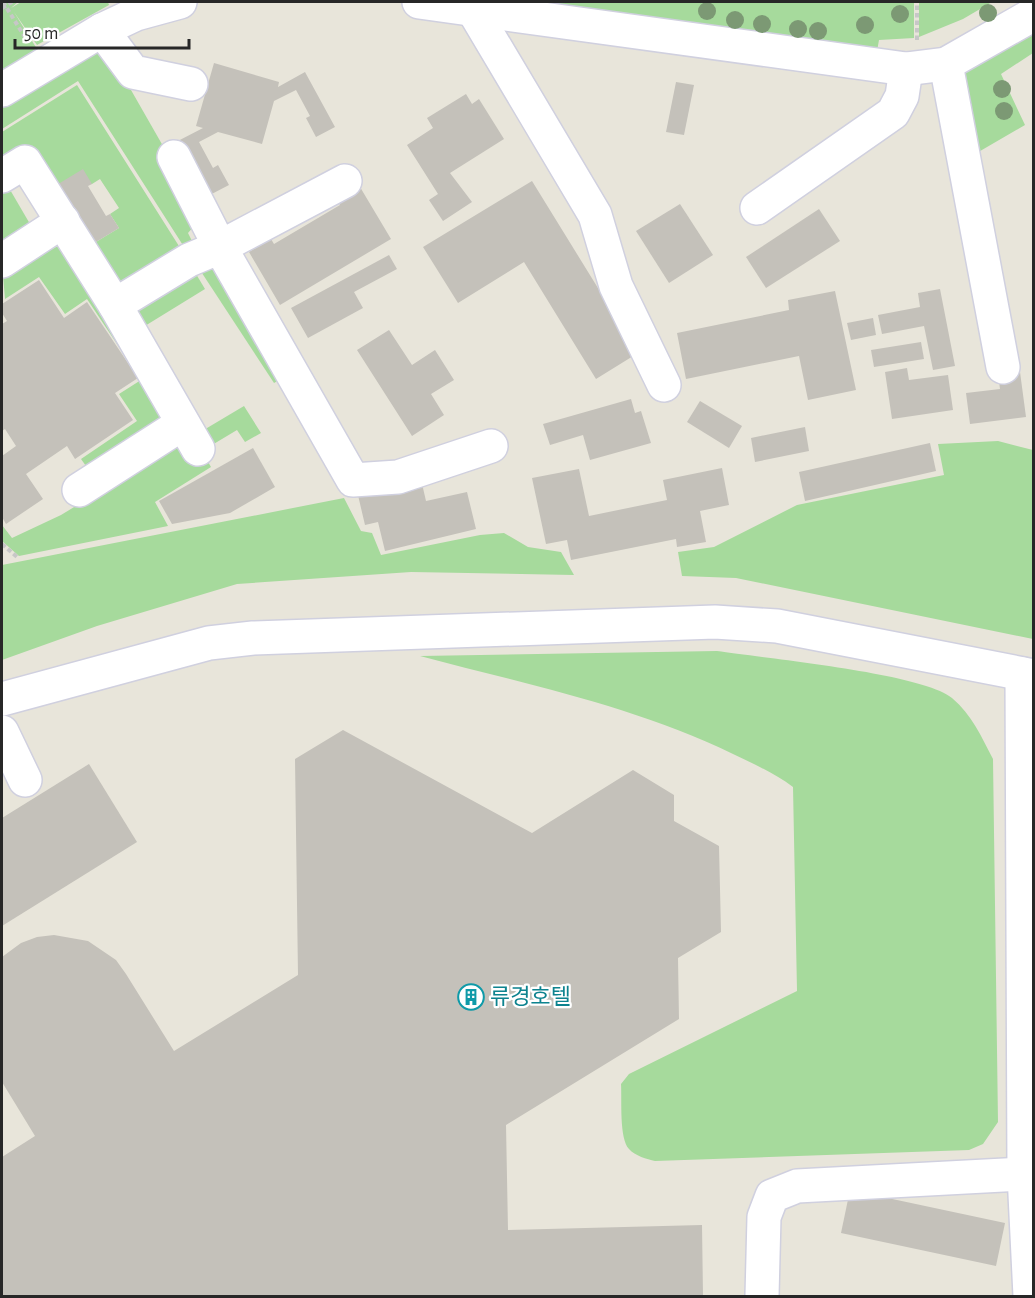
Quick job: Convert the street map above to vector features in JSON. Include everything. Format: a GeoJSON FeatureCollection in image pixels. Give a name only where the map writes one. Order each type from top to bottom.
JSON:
{"type":"FeatureCollection","features":[{"type":"Feature","properties":{"kind":"street"},"geometry":{"type":"LineString","coordinates":[[2,90],[102,30],[135,14],[180,2]]}},
{"type":"Feature","properties":{"kind":"street"},"geometry":{"type":"LineString","coordinates":[[418,2],[936,53],[1034,14]]}},
{"type":"Feature","properties":{"kind":"street"},"geometry":{"type":"LineString","coordinates":[[472,8],[595,215],[616,286],[664,385]]}},
{"type":"Feature","properties":{"kind":"street"},"geometry":{"type":"LineString","coordinates":[[102,30],[133,72],[191,84]]}},
{"type":"Feature","properties":{"kind":"street"},"geometry":{"type":"LineString","coordinates":[[757,208],[893,113],[902,96],[911,52]]}},
{"type":"Feature","properties":{"kind":"street"},"geometry":{"type":"LineString","coordinates":[[936,53],[1003,367]]}},
{"type":"Feature","properties":{"kind":"street"},"geometry":{"type":"LineString","coordinates":[[174,157],[220,247],[354,480],[398,477],[491,446]]}},
{"type":"Feature","properties":{"kind":"street"},"geometry":{"type":"LineString","coordinates":[[2,176],[24,162],[115,304],[190,437],[79,490]]}},
{"type":"Feature","properties":{"kind":"street"},"geometry":{"type":"LineString","coordinates":[[115,304],[189,260],[220,247],[345,181]]}},
{"type":"Feature","properties":{"kind":"street"},"geometry":{"type":"LineString","coordinates":[[2,261],[63,221]]}},
{"type":"Feature","properties":{"kind":"street"},"geometry":{"type":"LineString","coordinates":[[2,699],[209,644],[253,638],[715,622],[777,626],[1028,675],[1030,1296]]}},
{"type":"Feature","properties":{"kind":"street"},"geometry":{"type":"LineString","coordinates":[[2,732],[25,780]]}},
{"type":"Feature","properties":{"kind":"street"},"geometry":{"type":"LineString","coordinates":[[762,1296],[764,1217],[772,1196],[797,1186],[1029,1180]]}},
{"type":"Feature","properties":{"kind":"path"},"geometry":{"type":"LineString","coordinates":[[12,2],[3,5],[43,65]]}},
{"type":"Feature","properties":{"kind":"path"},"geometry":{"type":"LineString","coordinates":[[917,2],[911,52],[936,53]]}},
{"type":"Feature","properties":{"kind":"path"},"geometry":{"type":"LineString","coordinates":[[2,544],[17,557]]}},
{"type":"Feature","properties":{"kind":"green space"},"geometry":{"type":"Polygon","coordinates":[[[2,2],[18,2],[11,8],[21,2],[108,2],[109,5],[37,45],[14,12],[37,49],[2,74],[2,2]]]}},
{"type":"Feature","properties":{"kind":"green space"},"geometry":{"type":"Polygon","coordinates":[[[510,2],[914,2],[914,38],[879,40],[877,51],[510,2]]]}},
{"type":"Feature","properties":{"kind":"green space"},"geometry":{"type":"Polygon","coordinates":[[[919,2],[992,2],[963,19],[919,37],[919,2]]]}},
{"type":"Feature","properties":{"kind":"green space"},"geometry":{"type":"Polygon","coordinates":[[[1033,26],[1033,53],[1001,74],[1025,125],[975,154],[961,71],[1033,26]]]}},
{"type":"Feature","properties":{"kind":"green space"},"geometry":{"type":"Polygon","coordinates":[[[92,41],[115,62],[183,181],[194,226],[188,233],[192,241],[186,250],[78,81],[2,129],[2,98],[92,41]]]}},
{"type":"Feature","properties":{"kind":"green space"},"geometry":{"type":"Polygon","coordinates":[[[77,85],[184,254],[123,289],[86,248],[119,228],[110,214],[119,208],[100,179],[92,184],[50,189],[2,161],[2,132],[77,85]]]}},
{"type":"Feature","properties":{"kind":"green space"},"geometry":{"type":"Polygon","coordinates":[[[9,188],[30,224],[2,242],[2,189],[9,188]]]}},
{"type":"Feature","properties":{"kind":"green space"},"geometry":{"type":"Polygon","coordinates":[[[56,247],[65,247],[172,415],[91,473],[81,459],[137,421],[119,394],[141,380],[87,299],[65,314],[39,277],[5,299],[3,275],[56,247]]]}},
{"type":"Feature","properties":{"kind":"green space"},"geometry":{"type":"Polygon","coordinates":[[[198,267],[216,268],[279,380],[274,383],[198,267]]]}},
{"type":"Feature","properties":{"kind":"green space"},"geometry":{"type":"Polygon","coordinates":[[[193,269],[205,289],[140,329],[129,310],[193,269]]]}},
{"type":"Feature","properties":{"kind":"green space"},"geometry":{"type":"Polygon","coordinates":[[[244,406],[261,433],[245,442],[237,430],[207,448],[202,431],[244,406]]]}},
{"type":"Feature","properties":{"kind":"green space"},"geometry":{"type":"Polygon","coordinates":[[[188,438],[195,439],[211,467],[155,502],[168,526],[19,556],[2,541],[2,525],[12,538],[61,515],[188,438]]]}},
{"type":"Feature","properties":{"kind":"green space"},"geometry":{"type":"Polygon","coordinates":[[[998,441],[1033,450],[1033,639],[736,578],[682,576],[678,552],[714,547],[797,505],[944,475],[938,444],[998,441]]]}},
{"type":"Feature","properties":{"kind":"green space"},"geometry":{"type":"Polygon","coordinates":[[[344,498],[361,531],[372,533],[381,555],[480,535],[504,533],[528,547],[561,552],[574,575],[411,572],[237,584],[97,626],[2,660],[2,565],[344,498]]]}},
{"type":"Feature","properties":{"kind":"green space"},"geometry":{"type":"Polygon","coordinates":[[[717,651],[804,662],[910,681],[935,689],[952,698],[971,719],[980,734],[993,759],[998,1122],[983,1144],[969,1150],[655,1161],[634,1154],[626,1144],[622,1128],[621,1084],[629,1074],[797,991],[793,787],[741,758],[657,722],[579,698],[420,656],[717,651]]]}},
{"type":"Feature","properties":{"kind":"building"},"geometry":{"type":"Polygon","coordinates":[[[214,63],[279,82],[278,87],[305,72],[335,127],[316,137],[306,118],[310,116],[296,90],[274,101],[262,144],[218,132],[199,142],[213,168],[218,165],[229,185],[204,198],[174,143],[203,128],[196,126],[214,63]]]}},
{"type":"Feature","properties":{"kind":"building"},"geometry":{"type":"Polygon","coordinates":[[[676,82],[694,85],[684,135],[666,132],[676,82]]]}},
{"type":"Feature","properties":{"kind":"building"},"geometry":{"type":"Polygon","coordinates":[[[466,94],[472,104],[479,99],[504,139],[450,173],[472,202],[443,221],[429,200],[438,194],[407,145],[433,128],[427,118],[466,94]]]}},
{"type":"Feature","properties":{"kind":"building"},"geometry":{"type":"Polygon","coordinates":[[[83,169],[92,184],[88,186],[106,216],[110,214],[119,228],[86,248],[50,189],[83,169]]]}},
{"type":"Feature","properties":{"kind":"building"},"geometry":{"type":"Polygon","coordinates":[[[532,181],[638,353],[596,379],[524,262],[458,303],[423,247],[532,181]]]}},
{"type":"Feature","properties":{"kind":"building"},"geometry":{"type":"Polygon","coordinates":[[[360,187],[391,239],[280,305],[249,252],[271,239],[274,244],[340,205],[337,200],[360,187]]]}},
{"type":"Feature","properties":{"kind":"building"},"geometry":{"type":"Polygon","coordinates":[[[680,204],[713,255],[669,283],[636,231],[680,204]]]}},
{"type":"Feature","properties":{"kind":"building"},"geometry":{"type":"Polygon","coordinates":[[[819,209],[840,241],[766,288],[746,257],[819,209]]]}},
{"type":"Feature","properties":{"kind":"building"},"geometry":{"type":"Polygon","coordinates":[[[389,255],[397,269],[354,292],[363,308],[308,338],[291,308],[389,255]]]}},
{"type":"Feature","properties":{"kind":"building"},"geometry":{"type":"Polygon","coordinates":[[[39,280],[64,318],[87,302],[138,378],[115,393],[133,420],[75,459],[67,446],[26,474],[43,499],[6,524],[2,517],[2,456],[16,446],[5,429],[2,431],[2,324],[7,321],[2,313],[2,304],[39,280]]]}},
{"type":"Feature","properties":{"kind":"building"},"geometry":{"type":"Polygon","coordinates":[[[940,289],[955,366],[933,370],[924,326],[882,334],[878,315],[920,307],[918,293],[940,289]]]}},
{"type":"Feature","properties":{"kind":"building"},"geometry":{"type":"Polygon","coordinates":[[[835,291],[856,390],[808,400],[799,356],[686,379],[677,333],[789,310],[788,300],[835,291]]]}},
{"type":"Feature","properties":{"kind":"building"},"geometry":{"type":"Polygon","coordinates":[[[873,318],[876,335],[851,340],[847,323],[873,318]]]}},
{"type":"Feature","properties":{"kind":"building"},"geometry":{"type":"Polygon","coordinates":[[[389,330],[412,365],[435,350],[454,380],[431,394],[444,415],[412,436],[357,350],[389,330]]]}},
{"type":"Feature","properties":{"kind":"building"},"geometry":{"type":"Polygon","coordinates":[[[921,342],[924,359],[874,367],[871,350],[921,342]]]}},
{"type":"Feature","properties":{"kind":"building"},"geometry":{"type":"Polygon","coordinates":[[[907,368],[909,380],[948,375],[953,410],[892,419],[885,372],[907,368]]]}},
{"type":"Feature","properties":{"kind":"building"},"geometry":{"type":"Polygon","coordinates":[[[1020,372],[1026,417],[970,424],[966,393],[1000,389],[998,374],[1020,372]]]}},
{"type":"Feature","properties":{"kind":"building"},"geometry":{"type":"Polygon","coordinates":[[[631,399],[635,413],[641,411],[651,443],[590,460],[583,435],[550,445],[543,424],[631,399]]]}},
{"type":"Feature","properties":{"kind":"building"},"geometry":{"type":"Polygon","coordinates":[[[700,401],[742,426],[729,448],[687,422],[700,401]]]}},
{"type":"Feature","properties":{"kind":"building"},"geometry":{"type":"Polygon","coordinates":[[[805,427],[809,451],[755,462],[751,438],[805,427]]]}},
{"type":"Feature","properties":{"kind":"building"},"geometry":{"type":"Polygon","coordinates":[[[930,443],[936,471],[805,501],[799,472],[930,443]]]}},
{"type":"Feature","properties":{"kind":"building"},"geometry":{"type":"Polygon","coordinates":[[[253,448],[275,487],[230,513],[172,524],[159,501],[253,448]]]}},
{"type":"Feature","properties":{"kind":"building"},"geometry":{"type":"Polygon","coordinates":[[[722,468],[729,505],[700,511],[706,542],[677,547],[676,539],[571,560],[567,540],[546,544],[532,478],[579,469],[589,516],[667,500],[663,480],[722,468]]]}},
{"type":"Feature","properties":{"kind":"building"},"geometry":{"type":"Polygon","coordinates":[[[420,475],[426,501],[467,492],[476,529],[385,551],[378,522],[365,525],[357,491],[420,475]]]}},
{"type":"Feature","properties":{"kind":"building","name":"류경호텔"},"geometry":{"type":"Polygon","coordinates":[[[343,730],[532,833],[633,770],[674,795],[674,821],[719,846],[721,932],[678,958],[679,1019],[506,1125],[508,1230],[702,1225],[703,1296],[2,1296],[2,1157],[35,1136],[2,1082],[2,957],[21,943],[37,937],[54,935],[88,941],[116,960],[174,1051],[298,975],[295,759],[343,730]]]}},
{"type":"Feature","properties":{"kind":"building"},"geometry":{"type":"Polygon","coordinates":[[[89,764],[137,842],[2,926],[2,818],[89,764]]]}},
{"type":"Feature","properties":{"kind":"building"},"geometry":{"type":"Polygon","coordinates":[[[850,1190],[1005,1223],[996,1266],[841,1233],[850,1190]]]}},
{"type":"Feature","properties":{"kind":"place","name":"류경호텔"},"geometry":{"type":"Point","coordinates":[471,997]}}]}
